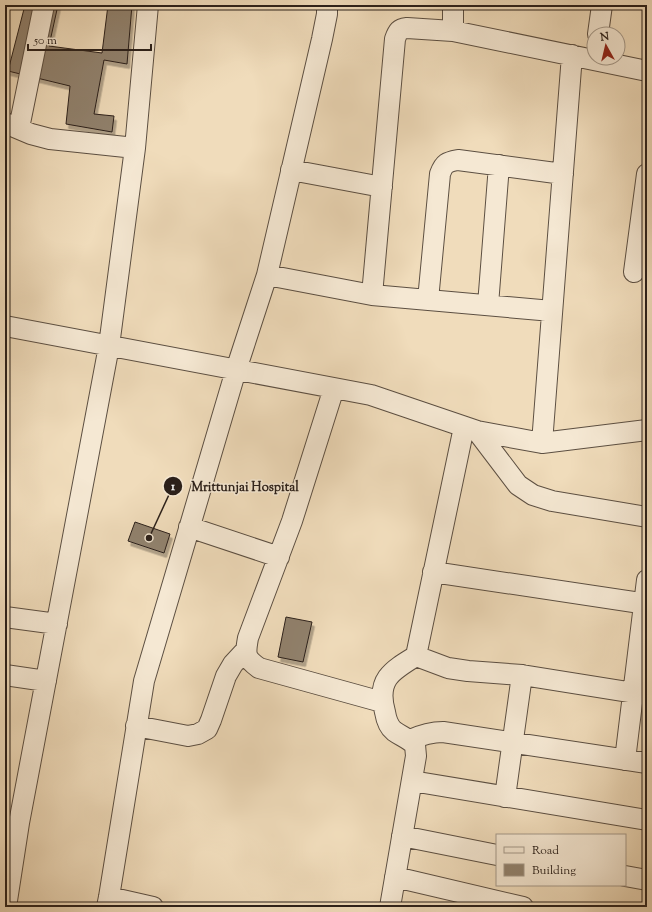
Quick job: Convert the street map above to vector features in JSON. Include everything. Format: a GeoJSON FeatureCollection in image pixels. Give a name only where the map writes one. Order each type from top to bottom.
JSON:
{"type":"FeatureCollection","features":[{"type":"Feature","properties":{"kind":"street"},"geometry":{"type":"LineString","coordinates":[[44,5],[12,126],[31,134],[50,139],[135,148]]}},
{"type":"Feature","properties":{"kind":"street"},"geometry":{"type":"LineString","coordinates":[[6,907],[12,822],[46,681],[110,346],[135,148],[148,5]]}},
{"type":"Feature","properties":{"kind":"street"},"geometry":{"type":"LineString","coordinates":[[153,907],[108,902],[144,681],[236,370],[267,275],[322,39],[327,14],[327,5]]}},
{"type":"Feature","properties":{"kind":"street"},"geometry":{"type":"LineString","coordinates":[[452,5],[453,31]]}},
{"type":"Feature","properties":{"kind":"street"},"geometry":{"type":"LineString","coordinates":[[599,26],[602,5]]}},
{"type":"Feature","properties":{"kind":"street"},"geometry":{"type":"LineString","coordinates":[[372,295],[395,39],[398,32],[402,28],[453,31],[586,57]]}},
{"type":"Feature","properties":{"kind":"street"},"geometry":{"type":"LineString","coordinates":[[542,443],[572,55]]}},
{"type":"Feature","properties":{"kind":"street"},"geometry":{"type":"LineString","coordinates":[[625,66],[647,71]]}},
{"type":"Feature","properties":{"kind":"street"},"geometry":{"type":"LineString","coordinates":[[428,300],[440,174],[443,166],[449,161],[458,160],[563,174]]}},
{"type":"Feature","properties":{"kind":"street"},"geometry":{"type":"LineString","coordinates":[[488,305],[499,165]]}},
{"type":"Feature","properties":{"kind":"street"},"geometry":{"type":"LineString","coordinates":[[292,170],[382,187]]}},
{"type":"Feature","properties":{"kind":"street"},"geometry":{"type":"LineString","coordinates":[[634,272],[647,174]]}},
{"type":"Feature","properties":{"kind":"street"},"geometry":{"type":"LineString","coordinates":[[267,275],[372,295],[552,311]]}},
{"type":"Feature","properties":{"kind":"street"},"geometry":{"type":"LineString","coordinates":[[5,326],[371,395],[471,429],[542,443],[647,430]]}},
{"type":"Feature","properties":{"kind":"street"},"geometry":{"type":"LineString","coordinates":[[334,388],[292,521],[248,638],[246,650],[249,661],[259,668],[382,702]]}},
{"type":"Feature","properties":{"kind":"street"},"geometry":{"type":"LineString","coordinates":[[471,429],[518,485],[533,495],[552,501],[647,517]]}},
{"type":"Feature","properties":{"kind":"street"},"geometry":{"type":"LineString","coordinates":[[390,907],[416,756],[415,745],[410,740],[394,731],[387,720],[382,702],[383,688],[387,677],[398,667],[416,656],[433,572],[471,429]]}},
{"type":"Feature","properties":{"kind":"street"},"geometry":{"type":"LineString","coordinates":[[189,527],[279,557]]}},
{"type":"Feature","properties":{"kind":"street"},"geometry":{"type":"LineString","coordinates":[[433,572],[646,604]]}},
{"type":"Feature","properties":{"kind":"street"},"geometry":{"type":"LineString","coordinates":[[625,760],[640,694],[647,580]]}},
{"type":"Feature","properties":{"kind":"street"},"geometry":{"type":"LineString","coordinates":[[5,617],[57,624]]}},
{"type":"Feature","properties":{"kind":"street"},"geometry":{"type":"LineString","coordinates":[[136,726],[188,736],[198,734],[207,729],[226,676],[233,664],[246,650]]}},
{"type":"Feature","properties":{"kind":"street"},"geometry":{"type":"LineString","coordinates":[[416,656],[448,668],[522,675],[640,694]]}},
{"type":"Feature","properties":{"kind":"street"},"geometry":{"type":"LineString","coordinates":[[5,675],[46,681]]}},
{"type":"Feature","properties":{"kind":"street"},"geometry":{"type":"LineString","coordinates":[[505,797],[522,675]]}},
{"type":"Feature","properties":{"kind":"street"},"geometry":{"type":"LineString","coordinates":[[410,740],[427,734],[443,732],[647,763]]}},
{"type":"Feature","properties":{"kind":"street"},"geometry":{"type":"LineString","coordinates":[[412,781],[647,820]]}},
{"type":"Feature","properties":{"kind":"street"},"geometry":{"type":"LineString","coordinates":[[402,836],[496,855]]}},
{"type":"Feature","properties":{"kind":"street"},"geometry":{"type":"LineString","coordinates":[[626,876],[647,880]]}},
{"type":"Feature","properties":{"kind":"street"},"geometry":{"type":"LineString","coordinates":[[395,877],[523,907]]}},
{"type":"Feature","properties":{"kind":"building"},"geometry":{"type":"Polygon","coordinates":[[[25,5],[58,5],[49,46],[102,53],[108,5],[132,5],[127,64],[104,60],[94,114],[114,116],[112,132],[66,124],[70,86],[8,71],[25,5]]]}},
{"type":"Feature","properties":{"kind":"building"},"geometry":{"type":"Polygon","coordinates":[[[135,522],[170,534],[164,553],[128,541],[135,522]]]}},
{"type":"Feature","properties":{"kind":"building"},"geometry":{"type":"Polygon","coordinates":[[[286,617],[312,622],[303,662],[278,657],[286,617]]]}},
{"type":"Feature","properties":{"kind":"place","name":"Mrittunjai Hospital"},"geometry":{"type":"Point","coordinates":[149,538]}}]}
